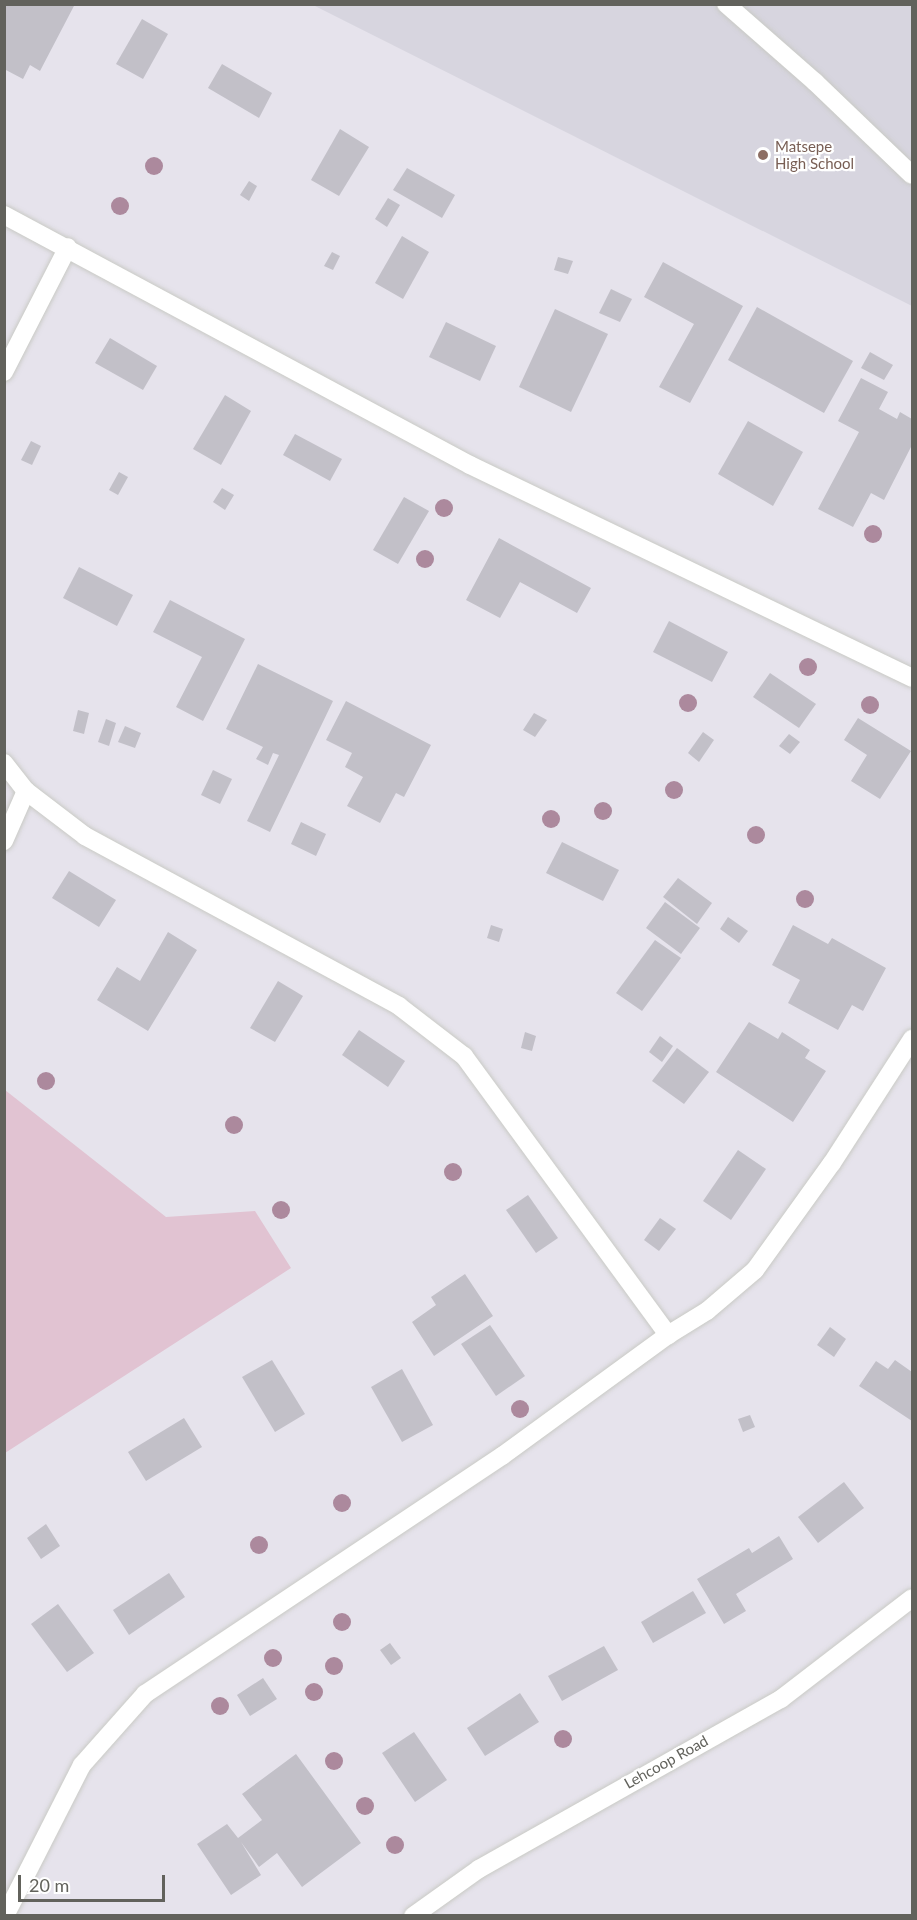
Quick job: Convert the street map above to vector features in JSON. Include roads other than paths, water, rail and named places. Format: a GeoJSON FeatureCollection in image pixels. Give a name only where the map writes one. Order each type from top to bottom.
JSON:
{"type":"FeatureCollection","features":[{"type":"Feature","properties":{"kind":"street"},"geometry":{"type":"LineString","coordinates":[[726,4],[814,82],[912,175]]}},
{"type":"Feature","properties":{"kind":"street"},"geometry":{"type":"LineString","coordinates":[[4,215],[68,247],[470,465],[912,678]]}},
{"type":"Feature","properties":{"kind":"street"},"geometry":{"type":"LineString","coordinates":[[4,372],[68,247]]}},
{"type":"Feature","properties":{"kind":"street"},"geometry":{"type":"LineString","coordinates":[[4,763],[26,791],[85,836],[399,1006],[464,1056],[668,1335]]}},
{"type":"Feature","properties":{"kind":"street"},"geometry":{"type":"LineString","coordinates":[[4,840],[26,791]]}},
{"type":"Feature","properties":{"kind":"street"},"geometry":{"type":"LineString","coordinates":[[5,1916],[82,1765],[145,1694],[502,1456],[668,1335],[707,1311],[755,1270],[832,1164],[912,1039]]}},
{"type":"Feature","properties":{"kind":"street","name":"Lehcoop Road"},"geometry":{"type":"LineString","coordinates":[[413,1916],[479,1869],[781,1699],[912,1598]]}},
{"type":"Feature","properties":{"kind":"place","name":"Matsepe High School"},"geometry":{"type":"Point","coordinates":[763,155]}}]}
